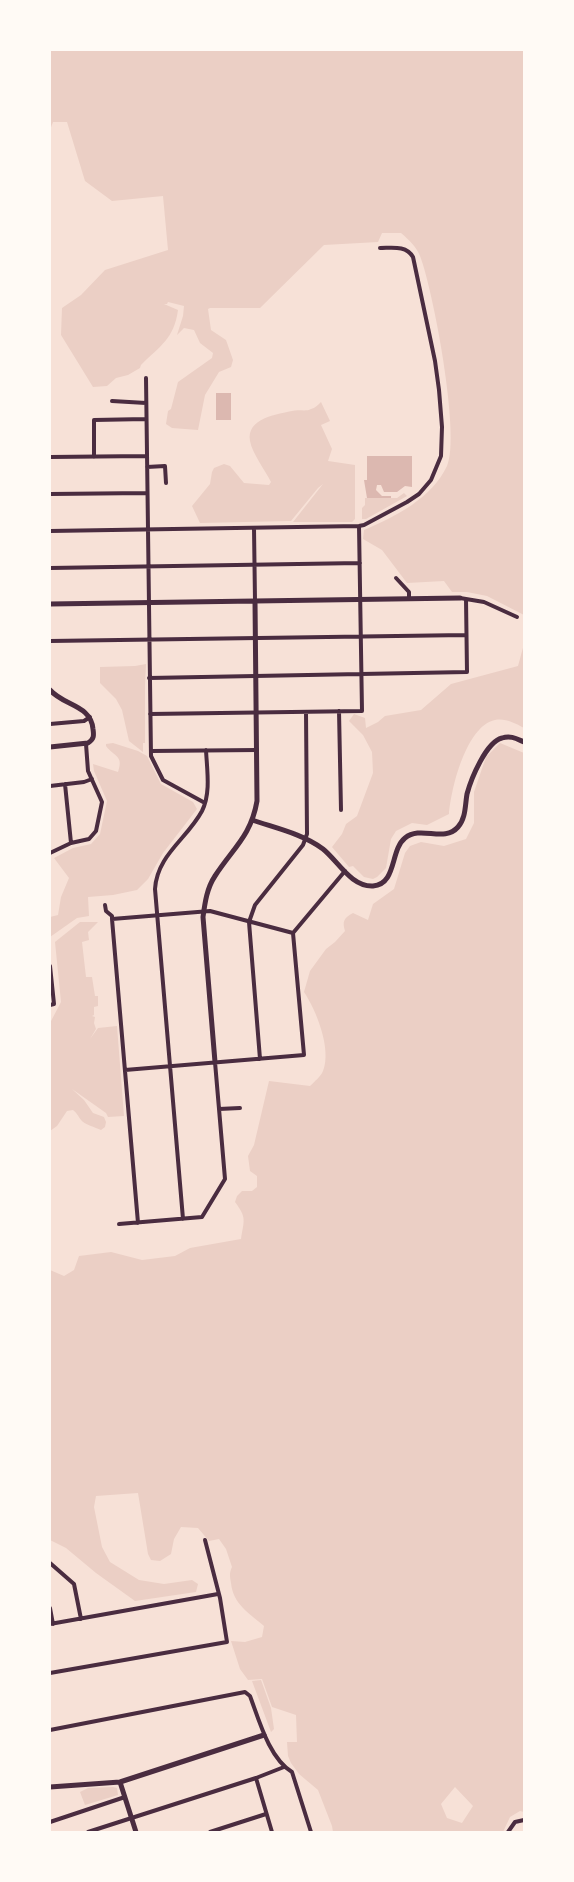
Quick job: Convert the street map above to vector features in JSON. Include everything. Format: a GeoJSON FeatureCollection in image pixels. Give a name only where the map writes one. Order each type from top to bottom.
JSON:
{"type":"FeatureCollection","features":[{"type":"Feature","properties":{"kind":"street"},"geometry":{"type":"LineString","coordinates":[[50,531],[359,526],[419,494],[433,475],[441,451],[441,419],[436,371],[414,260],[410,252],[404,248],[380,248]]}},
{"type":"Feature","properties":{"kind":"street"},"geometry":{"type":"LineString","coordinates":[[146,378],[151,756],[163,780],[205,803]]}},
{"type":"Feature","properties":{"kind":"street"},"geometry":{"type":"LineString","coordinates":[[112,402],[146,403]]}},
{"type":"Feature","properties":{"kind":"street"},"geometry":{"type":"LineString","coordinates":[[94,456],[94,420],[146,419]]}},
{"type":"Feature","properties":{"kind":"street"},"geometry":{"type":"LineString","coordinates":[[50,457],[146,456]]}},
{"type":"Feature","properties":{"kind":"street"},"geometry":{"type":"LineString","coordinates":[[146,467],[165,466],[166,483]]}},
{"type":"Feature","properties":{"kind":"street"},"geometry":{"type":"LineString","coordinates":[[50,494],[147,492]]}},
{"type":"Feature","properties":{"kind":"street"},"geometry":{"type":"LineString","coordinates":[[150,714],[362,711],[359,526]]}},
{"type":"Feature","properties":{"kind":"street"},"geometry":{"type":"LineString","coordinates":[[120,1224],[202,1217],[225,1179],[203,911],[215,876],[238,846],[252,820],[258,794],[254,528]]}},
{"type":"Feature","properties":{"kind":"street"},"geometry":{"type":"LineString","coordinates":[[50,568],[360,563]]}},
{"type":"Feature","properties":{"kind":"street"},"geometry":{"type":"LineString","coordinates":[[396,578],[409,592],[409,599]]}},
{"type":"Feature","properties":{"kind":"street"},"geometry":{"type":"LineString","coordinates":[[50,604],[460,598],[484,602],[517,617]]}},
{"type":"Feature","properties":{"kind":"street"},"geometry":{"type":"LineString","coordinates":[[150,678],[467,672],[466,599]]}},
{"type":"Feature","properties":{"kind":"street"},"geometry":{"type":"LineString","coordinates":[[50,641],[466,635]]}},
{"type":"Feature","properties":{"kind":"street"},"geometry":{"type":"LineString","coordinates":[[50,690],[59,699],[81,709],[90,717],[94,735],[92,741],[86,744],[50,747]]}},
{"type":"Feature","properties":{"kind":"street"},"geometry":{"type":"LineString","coordinates":[[339,711],[341,810]]}},
{"type":"Feature","properties":{"kind":"street"},"geometry":{"type":"LineString","coordinates":[[260,1058],[249,922],[255,905],[303,845],[307,834],[306,712]]}},
{"type":"Feature","properties":{"kind":"street"},"geometry":{"type":"LineString","coordinates":[[50,716],[50,724],[84,721],[90,717]]}},
{"type":"Feature","properties":{"kind":"street"},"geometry":{"type":"LineString","coordinates":[[252,820],[305,839],[322,848],[354,880],[364,885],[373,886],[384,882],[390,872],[398,847],[404,839],[416,833],[447,834],[453,832],[460,825],[464,816],[470,783],[490,746],[503,737],[514,737],[524,742]]}},
{"type":"Feature","properties":{"kind":"street"},"geometry":{"type":"LineString","coordinates":[[50,853],[71,843],[89,839],[96,831],[102,802],[88,772],[86,744]]}},
{"type":"Feature","properties":{"kind":"street"},"geometry":{"type":"LineString","coordinates":[[183,1219],[154,889],[161,864],[202,811],[205,803],[207,792],[206,750]]}},
{"type":"Feature","properties":{"kind":"street"},"geometry":{"type":"LineString","coordinates":[[151,751],[257,750]]}},
{"type":"Feature","properties":{"kind":"street"},"geometry":{"type":"LineString","coordinates":[[50,786],[84,782],[92,779]]}},
{"type":"Feature","properties":{"kind":"street"},"geometry":{"type":"LineString","coordinates":[[65,784],[71,843]]}},
{"type":"Feature","properties":{"kind":"street"},"geometry":{"type":"LineString","coordinates":[[125,1070],[304,1054],[293,933],[345,872]]}},
{"type":"Feature","properties":{"kind":"street"},"geometry":{"type":"LineString","coordinates":[[106,905],[106,911],[112,916],[138,1223]]}},
{"type":"Feature","properties":{"kind":"street"},"geometry":{"type":"LineString","coordinates":[[112,919],[203,911],[293,933]]}},
{"type":"Feature","properties":{"kind":"street"},"geometry":{"type":"LineString","coordinates":[[50,966],[54,1004],[50,1005]]}},
{"type":"Feature","properties":{"kind":"street"},"geometry":{"type":"LineString","coordinates":[[219,1109],[240,1108]]}},
{"type":"Feature","properties":{"kind":"street"},"geometry":{"type":"LineString","coordinates":[[50,1673],[227,1642],[205,1540]]}},
{"type":"Feature","properties":{"kind":"street"},"geometry":{"type":"LineString","coordinates":[[50,1563],[74,1584],[80,1619]]}},
{"type":"Feature","properties":{"kind":"street"},"geometry":{"type":"LineString","coordinates":[[50,1608],[52,1624],[218,1594]]}},
{"type":"Feature","properties":{"kind":"street"},"geometry":{"type":"LineString","coordinates":[[50,1730],[245,1692],[250,1696],[264,1735],[284,1767],[292,1772],[311,1832]]}},
{"type":"Feature","properties":{"kind":"street"},"geometry":{"type":"LineString","coordinates":[[50,1788],[120,1782],[264,1735]]}},
{"type":"Feature","properties":{"kind":"street"},"geometry":{"type":"LineString","coordinates":[[88,1832],[256,1778],[284,1767]]}},
{"type":"Feature","properties":{"kind":"street"},"geometry":{"type":"LineString","coordinates":[[256,1778],[272,1832]]}},
{"type":"Feature","properties":{"kind":"street"},"geometry":{"type":"LineString","coordinates":[[120,1782],[136,1832]]}},
{"type":"Feature","properties":{"kind":"street"},"geometry":{"type":"LineString","coordinates":[[50,1822],[125,1797]]}},
{"type":"Feature","properties":{"kind":"street"},"geometry":{"type":"LineString","coordinates":[[210,1832],[266,1814]]}},
{"type":"Feature","properties":{"kind":"street"},"geometry":{"type":"LineString","coordinates":[[508,1832],[515,1822],[524,1820]]}},
{"type":"Feature","properties":{"kind":"shaded area"},"geometry":{"type":"Polygon","coordinates":[[[50,50],[524,50],[524,615],[487,596],[467,592],[452,592],[444,581],[407,583],[382,550],[363,539],[364,530],[412,505],[432,488],[447,466],[450,450],[451,426],[444,362],[432,299],[420,256],[412,243],[401,233],[382,233],[378,242],[324,245],[260,308],[208,309],[211,330],[226,340],[233,360],[231,367],[219,372],[205,395],[198,430],[172,428],[166,424],[168,411],[171,409],[178,382],[212,358],[213,353],[200,343],[194,330],[184,328],[177,335],[184,306],[168,302],[164,304],[178,310],[173,328],[170,335],[140,368],[128,375],[116,378],[107,386],[93,387],[61,335],[62,308],[81,295],[105,270],[168,250],[163,196],[112,201],[85,181],[67,122],[53,122],[50,130],[50,50]]]}},
{"type":"Feature","properties":{"kind":"shaded area"},"geometry":{"type":"Polygon","coordinates":[[[216,393],[231,393],[231,420],[216,420],[216,393]]]}},
{"type":"Feature","properties":{"kind":"shaded area"},"geometry":{"type":"Polygon","coordinates":[[[321,402],[330,421],[321,425],[332,449],[328,461],[355,465],[355,519],[352,522],[293,522],[323,484],[291,521],[200,523],[192,506],[210,484],[214,468],[224,464],[230,466],[244,483],[269,485],[271,482],[251,446],[250,433],[258,422],[264,418],[294,410],[309,410],[321,402]]]}},
{"type":"Feature","properties":{"kind":"shaded area"},"geometry":{"type":"Polygon","coordinates":[[[367,456],[412,456],[412,487],[405,486],[397,492],[384,492],[381,485],[377,485],[376,490],[382,496],[391,496],[391,498],[367,498],[364,480],[367,480],[367,456]]]}},
{"type":"Feature","properties":{"kind":"shaded area"},"geometry":{"type":"Polygon","coordinates":[[[404,493],[407,496],[366,519],[362,519],[362,508],[365,505],[365,498],[397,498],[404,493]]]}},
{"type":"Feature","properties":{"kind":"shaded area"},"geometry":{"type":"Polygon","coordinates":[[[524,644],[524,728],[506,720],[495,720],[485,725],[468,746],[462,760],[453,790],[449,814],[427,825],[412,823],[396,831],[391,839],[386,868],[377,877],[373,879],[364,877],[353,866],[349,867],[332,847],[342,834],[346,824],[357,816],[373,773],[372,752],[363,735],[349,721],[354,714],[365,718],[366,728],[385,716],[421,710],[451,684],[518,666],[524,644]]]}},
{"type":"Feature","properties":{"kind":"shaded area"},"geometry":{"type":"Polygon","coordinates":[[[146,664],[145,743],[143,743],[143,752],[129,741],[122,710],[116,699],[100,683],[100,667],[146,664]]]}},
{"type":"Feature","properties":{"kind":"shaded area"},"geometry":{"type":"Polygon","coordinates":[[[113,743],[147,756],[161,784],[193,802],[197,809],[163,853],[148,879],[137,890],[113,895],[88,897],[89,916],[77,918],[50,937],[50,917],[58,915],[61,897],[69,878],[54,858],[73,848],[91,844],[100,834],[107,801],[94,771],[93,764],[118,772],[120,766],[119,759],[106,746],[106,744],[113,743]]]}},
{"type":"Feature","properties":{"kind":"shaded area"},"geometry":{"type":"Polygon","coordinates":[[[500,743],[524,753],[524,1812],[520,1811],[510,1817],[503,1832],[333,1832],[318,1790],[299,1774],[288,1756],[287,1742],[297,1742],[296,1715],[272,1707],[262,1679],[248,1680],[240,1669],[231,1641],[245,1642],[262,1637],[264,1626],[243,1608],[235,1597],[230,1577],[232,1567],[226,1549],[219,1539],[209,1541],[198,1528],[181,1527],[174,1539],[171,1554],[160,1561],[151,1560],[148,1554],[138,1493],[96,1496],[94,1507],[102,1547],[110,1562],[139,1580],[164,1584],[192,1580],[198,1584],[196,1592],[135,1601],[96,1573],[66,1548],[50,1540],[50,1270],[64,1276],[74,1270],[79,1256],[111,1252],[142,1260],[175,1256],[190,1248],[241,1239],[244,1219],[235,1202],[237,1196],[242,1191],[252,1191],[257,1187],[257,1176],[250,1171],[248,1156],[254,1145],[269,1081],[310,1086],[323,1071],[326,1052],[324,1041],[318,1019],[304,992],[310,971],[326,949],[345,931],[344,922],[346,918],[353,913],[368,920],[373,904],[394,889],[405,853],[410,846],[421,842],[444,846],[466,839],[474,823],[474,792],[486,757],[500,743]],[[455,1787],[441,1804],[447,1818],[462,1823],[473,1806],[455,1787]]]}},
{"type":"Feature","properties":{"kind":"shaded area"},"geometry":{"type":"Polygon","coordinates":[[[80,922],[98,922],[88,932],[89,940],[82,942],[86,977],[92,977],[95,996],[98,996],[98,1006],[94,1007],[94,1015],[92,1016],[95,1017],[96,1029],[90,1039],[98,1028],[117,1026],[124,1116],[108,1117],[106,1113],[72,1089],[84,1100],[93,1113],[104,1117],[105,1127],[101,1130],[85,1123],[73,1110],[67,1111],[57,1126],[50,1131],[50,1023],[61,1002],[55,942],[80,922]]]}},
{"type":"Feature","properties":{"kind":"shaded area"},"geometry":{"type":"Polygon","coordinates":[[[261,1680],[271,1708],[274,1729],[271,1732],[252,1681],[261,1680]]]}},
{"type":"Feature","properties":{"kind":"shaded area"},"geometry":{"type":"Polygon","coordinates":[[[88,1788],[117,1788],[118,1795],[85,1805],[80,1792],[88,1788]]]}}]}
